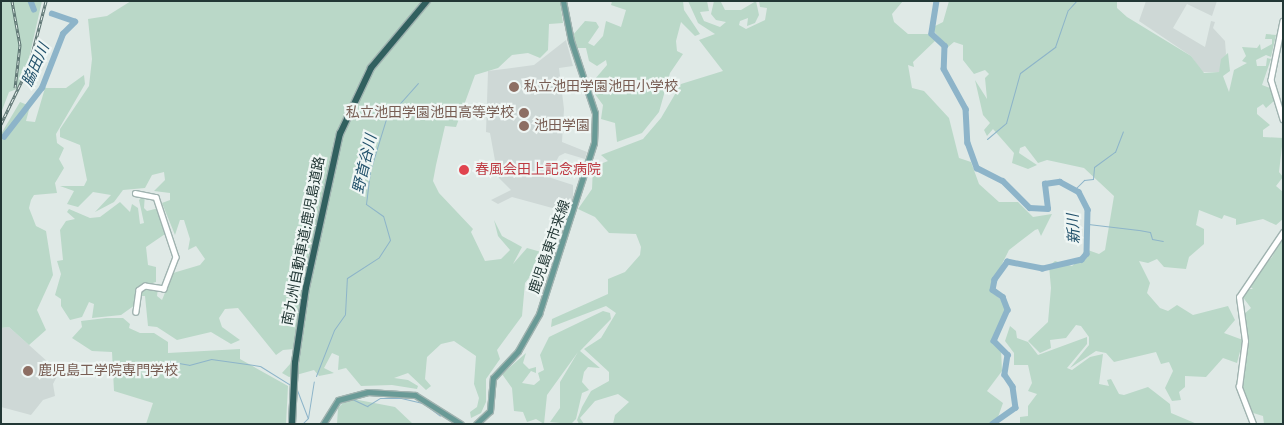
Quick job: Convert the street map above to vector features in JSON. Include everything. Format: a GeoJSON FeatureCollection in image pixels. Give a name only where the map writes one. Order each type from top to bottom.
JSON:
{"type":"FeatureCollection","features":[{"type":"Feature","properties":{"kind":"highway","name":"南九州自動車道;鹿児島道路"},"geometry":{"type":"LineString","coordinates":[[292,424],[299,332],[327,180],[347,115],[381,53],[427,1]]}},
{"type":"Feature","properties":{"kind":"main road","name":"鹿児島東市来線"},"geometry":{"type":"LineString","coordinates":[[476,424],[490,411],[493,378],[518,352],[539,314],[594,143],[595,113],[571,41],[563,1]]}},
{"type":"Feature","properties":{"kind":"main road"},"geometry":{"type":"LineString","coordinates":[[323,424],[338,400],[368,392],[415,395],[461,424]]}},
{"type":"Feature","properties":{"kind":"street"},"geometry":{"type":"LineString","coordinates":[[1283,22],[1271,80],[1283,119]]}},
{"type":"Feature","properties":{"kind":"street"},"geometry":{"type":"LineString","coordinates":[[135,193],[156,197],[176,257],[164,289],[145,286],[138,290],[136,312]]}},
{"type":"Feature","properties":{"kind":"street"},"geometry":{"type":"LineString","coordinates":[[1252,424],[1239,387],[1244,341],[1239,297],[1283,232]]}},
{"type":"Feature","properties":{"kind":"shaded area"},"geometry":{"type":"Polygon","coordinates":[[[1146,1],[1217,1],[1212,16],[1187,4],[1173,28],[1205,47],[1211,21],[1215,22],[1213,28],[1225,41],[1226,54],[1219,72],[1202,72],[1191,56],[1139,21],[1146,1]]]}},
{"type":"Feature","properties":{"kind":"shaded area","name":"池田学園"},"geometry":{"type":"Polygon","coordinates":[[[566,40],[573,66],[559,68],[564,109],[562,142],[587,152],[585,159],[565,153],[559,156],[548,177],[573,185],[573,204],[565,217],[556,209],[512,197],[498,204],[491,200],[511,190],[498,177],[490,133],[486,132],[488,71],[534,65],[566,40]]]}},
{"type":"Feature","properties":{"kind":"shaded area","name":"鹿児島工学院専門学校"},"geometry":{"type":"Polygon","coordinates":[[[9,327],[59,372],[53,384],[55,396],[43,400],[31,415],[1,407],[1,328],[9,327]]]}},
{"type":"Feature","properties":{"kind":"green space"},"geometry":{"type":"Polygon","coordinates":[[[1,1],[42,1],[27,67],[17,89],[9,92],[1,113],[1,1]]]}},
{"type":"Feature","properties":{"kind":"green space"},"geometry":{"type":"Polygon","coordinates":[[[131,1],[560,1],[563,23],[549,24],[548,50],[540,58],[528,53],[512,55],[498,68],[475,75],[456,127],[445,126],[436,165],[433,181],[439,193],[473,229],[471,232],[485,261],[501,259],[510,250],[498,236],[494,220],[502,236],[522,247],[513,264],[527,248],[541,252],[536,263],[539,265],[525,283],[522,316],[497,350],[500,359],[486,379],[486,402],[481,413],[471,418],[470,412],[477,407],[479,398],[474,384],[476,356],[454,341],[441,344],[427,357],[425,379],[431,386],[426,390],[408,373],[394,378],[408,380],[418,386],[417,389],[392,385],[361,386],[346,368],[338,370],[339,356],[332,353],[324,368],[334,373],[319,376],[314,370],[289,377],[282,373],[290,364],[294,349],[283,350],[276,355],[238,308],[225,309],[219,318],[222,327],[240,340],[231,344],[211,332],[177,340],[157,327],[148,326],[145,296],[139,296],[140,292],[148,287],[158,288],[157,296],[162,300],[173,273],[200,265],[205,259],[196,246],[188,250],[190,239],[184,220],[180,220],[175,235],[162,203],[170,200],[170,193],[154,191],[165,180],[164,172],[152,175],[145,188],[123,190],[114,202],[95,212],[111,195],[93,192],[78,207],[67,204],[74,191],[60,186],[84,186],[87,180],[80,145],[60,137],[60,129],[89,86],[92,59],[88,19],[107,16],[131,1]]]}},
{"type":"Feature","properties":{"kind":"green space"},"geometry":{"type":"Polygon","coordinates":[[[612,1],[683,1],[684,10],[700,34],[695,36],[681,22],[676,41],[677,51],[683,54],[670,73],[659,112],[642,133],[617,142],[615,123],[601,119],[603,105],[589,86],[607,65],[606,60],[597,66],[589,61],[586,48],[576,48],[573,35],[585,21],[596,22],[599,27],[588,43],[594,46],[603,36],[606,21],[621,27],[626,10],[611,5],[612,1]]]}},
{"type":"Feature","properties":{"kind":"green space"},"geometry":{"type":"Polygon","coordinates":[[[688,1],[707,1],[709,11],[700,12],[704,21],[720,27],[726,22],[716,20],[711,14],[714,1],[721,2],[725,10],[741,10],[756,1],[759,15],[755,23],[747,26],[748,18],[740,21],[739,25],[746,29],[765,20],[767,8],[760,7],[759,1],[903,1],[892,14],[894,22],[908,34],[928,34],[936,40],[913,62],[914,67],[908,65],[912,88],[924,91],[949,118],[959,158],[971,162],[979,184],[999,202],[1018,202],[1033,217],[1052,214],[1041,236],[1038,229],[1035,230],[1009,250],[992,284],[991,291],[1010,308],[995,339],[1001,349],[1002,371],[987,391],[1003,403],[997,420],[987,424],[613,424],[615,415],[629,402],[618,394],[595,401],[580,418],[584,424],[579,424],[577,420],[591,391],[609,381],[609,372],[584,349],[601,338],[616,313],[606,306],[551,327],[552,319],[608,294],[608,279],[625,272],[640,255],[641,247],[636,234],[609,233],[595,217],[578,209],[592,189],[593,167],[608,161],[601,155],[643,139],[661,118],[681,84],[723,71],[699,40],[715,34],[698,23],[688,1]]]}},
{"type":"Feature","properties":{"kind":"green space"},"geometry":{"type":"Polygon","coordinates":[[[949,1],[1117,1],[1117,8],[1127,17],[1191,56],[1204,73],[1219,72],[1221,59],[1228,53],[1230,71],[1223,76],[1229,92],[1234,70],[1247,63],[1242,61],[1246,56],[1242,47],[1257,48],[1260,44],[1261,50],[1272,44],[1272,39],[1265,39],[1266,34],[1276,35],[1271,57],[1266,55],[1256,60],[1257,66],[1266,66],[1267,58],[1271,59],[1262,85],[1270,88],[1274,101],[1266,108],[1263,104],[1257,108],[1257,114],[1270,125],[1263,130],[1263,137],[1283,138],[1279,172],[1283,177],[1276,186],[1283,192],[1283,219],[1276,225],[1263,219],[1236,225],[1236,219],[1224,215],[1222,219],[1199,210],[1196,225],[1204,229],[1204,244],[1189,257],[1186,269],[1164,267],[1157,259],[1148,263],[1139,261],[1150,283],[1147,293],[1160,308],[1168,311],[1177,305],[1193,315],[1228,306],[1235,320],[1224,333],[1243,340],[1237,363],[1223,358],[1206,377],[1185,376],[1185,387],[1179,392],[1181,400],[1172,401],[1165,388],[1173,371],[1169,362],[1161,364],[1156,352],[1114,362],[1106,353],[1096,351],[1070,368],[1089,345],[1089,337],[1081,326],[1076,325],[1066,338],[1050,340],[1051,348],[1040,353],[1028,341],[1048,322],[1051,288],[1049,266],[1055,261],[1072,266],[1081,258],[1085,249],[1099,254],[1105,250],[1114,196],[1084,168],[1047,160],[1038,163],[1025,146],[1020,148],[1019,153],[1037,165],[1028,169],[1012,163],[1014,153],[993,129],[987,136],[984,130],[990,123],[983,115],[975,80],[987,99],[985,78],[989,74],[985,70],[974,74],[963,60],[963,45],[954,42],[948,47],[931,28],[943,22],[949,1]]]}},
{"type":"Feature","properties":{"kind":"green space"},"geometry":{"type":"Polygon","coordinates":[[[84,75],[85,84],[56,134],[57,143],[64,148],[59,159],[64,168],[55,183],[57,193],[34,195],[29,208],[36,226],[46,231],[53,275],[37,310],[46,330],[29,345],[9,327],[1,328],[1,134],[20,102],[30,106],[26,121],[35,122],[45,88],[66,88],[84,75]]]}},
{"type":"Feature","properties":{"kind":"green space"},"geometry":{"type":"Polygon","coordinates":[[[145,194],[144,208],[147,211],[159,208],[168,232],[146,247],[148,265],[156,267],[156,282],[139,287],[135,305],[121,315],[92,318],[94,304],[89,302],[82,317],[70,320],[61,306],[61,299],[55,295],[61,274],[57,261],[63,260],[60,230],[66,221],[75,219],[67,212],[69,209],[90,218],[100,217],[120,202],[130,212],[132,204],[138,208],[140,224],[144,223],[139,200],[145,194]]]}},
{"type":"Feature","properties":{"kind":"green space"},"geometry":{"type":"Polygon","coordinates":[[[1283,235],[1283,424],[1264,424],[1263,416],[1250,412],[1241,386],[1246,342],[1243,315],[1251,308],[1242,296],[1245,289],[1253,289],[1247,284],[1272,257],[1283,235]]]}},
{"type":"Feature","properties":{"kind":"green space"},"geometry":{"type":"Polygon","coordinates":[[[603,311],[610,313],[611,319],[580,351],[600,368],[588,367],[584,372],[582,382],[589,390],[582,393],[576,419],[571,424],[550,422],[560,408],[560,382],[578,352],[547,395],[544,424],[536,419],[527,422],[523,412],[514,411],[512,388],[502,374],[526,353],[523,363],[529,369],[536,367],[536,373],[531,371],[522,383],[534,385],[540,380],[538,373],[544,370],[540,355],[549,337],[603,311]]]}},
{"type":"Feature","properties":{"kind":"green space"},"geometry":{"type":"Polygon","coordinates":[[[123,318],[130,324],[129,328],[140,333],[154,333],[168,342],[168,353],[240,349],[240,359],[288,386],[286,424],[146,424],[153,403],[114,391],[112,352],[92,351],[72,338],[82,327],[81,321],[123,318]]]}},
{"type":"Feature","properties":{"kind":"green space"},"geometry":{"type":"Polygon","coordinates":[[[1010,326],[1016,331],[1017,338],[1028,342],[1038,355],[1087,337],[1087,344],[1067,368],[1072,370],[1090,357],[1103,354],[1099,384],[1109,386],[1107,380],[1111,379],[1119,394],[1124,395],[1148,387],[1170,404],[1171,413],[1197,424],[1020,424],[1020,417],[1028,416],[1028,406],[1037,394],[1028,391],[1032,383],[1028,365],[1014,365],[1014,353],[1005,341],[1010,326]]]}},
{"type":"Feature","properties":{"kind":"green space"},"geometry":{"type":"Polygon","coordinates":[[[348,398],[395,407],[413,424],[337,424],[338,408],[348,398]]]}},
{"type":"Feature","properties":{"kind":"waterway","name":"脇田川"},"geometry":{"type":"LineString","coordinates":[[31,1],[34,9]]}},
{"type":"Feature","properties":{"kind":"waterway","name":"新川"},"geometry":{"type":"LineString","coordinates":[[937,1],[932,34],[945,46],[944,69],[966,109],[968,143],[977,168],[1003,181],[1030,208],[1048,209],[1045,184],[1060,182],[1079,192],[1088,210],[1087,254],[1082,260],[1043,269],[1008,262],[995,280],[993,290],[1003,297],[1008,310],[994,341],[1008,355],[1005,375],[1013,387],[1016,408],[993,424]]}},
{"type":"Feature","properties":{"kind":"waterway"},"geometry":{"type":"LineString","coordinates":[[987,139],[1006,123],[1020,73],[1055,47],[1068,10],[1076,1]]}},
{"type":"Feature","properties":{"kind":"waterway","name":"脇田川"},"geometry":{"type":"LineString","coordinates":[[4,137],[42,88],[63,34],[75,22],[52,14]]}},
{"type":"Feature","properties":{"kind":"waterway","name":"野首谷川"},"geometry":{"type":"LineString","coordinates":[[316,376],[334,330],[345,314],[347,278],[379,257],[390,240],[383,216],[366,204],[370,171],[386,119],[418,83]]}},
{"type":"Feature","properties":{"kind":"waterway"},"geometry":{"type":"LineString","coordinates":[[1075,189],[1084,180],[1093,179],[1094,167],[1115,152],[1123,131]]}},
{"type":"Feature","properties":{"kind":"waterway"},"geometry":{"type":"LineString","coordinates":[[1088,224],[1150,232],[1152,239],[1163,241]]}},
{"type":"Feature","properties":{"kind":"waterway"},"geometry":{"type":"LineString","coordinates":[[167,361],[189,365],[211,359],[260,366],[292,386]]}},
{"type":"Feature","properties":{"kind":"waterway","name":"野首谷川"},"geometry":{"type":"LineString","coordinates":[[302,424],[308,418],[314,381]]}},
{"type":"Feature","properties":{"kind":"waterway"},"geometry":{"type":"LineString","coordinates":[[297,390],[308,418]]}},
{"type":"Feature","properties":{"kind":"waterway"},"geometry":{"type":"LineString","coordinates":[[352,399],[367,406],[380,398],[401,398],[423,403],[440,416]]}},
{"type":"Feature","properties":{"kind":"railway"},"geometry":{"type":"LineString","coordinates":[[12,1],[20,45],[15,88]]}},
{"type":"Feature","properties":{"kind":"railway"},"geometry":{"type":"LineString","coordinates":[[1,124],[29,66],[46,1]]}},
{"type":"Feature","properties":{"kind":"place","name":"私立池田学園池田小学校"},"geometry":{"type":"Point","coordinates":[514,87]}},
{"type":"Feature","properties":{"kind":"place","name":"私立池田学園池田高等学校"},"geometry":{"type":"Point","coordinates":[524,113]}},
{"type":"Feature","properties":{"kind":"place","name":"池田学園"},"geometry":{"type":"Point","coordinates":[524,126]}},
{"type":"Feature","properties":{"kind":"place","name":"春風会田上記念病院"},"geometry":{"type":"Point","coordinates":[464,170]}},
{"type":"Feature","properties":{"kind":"place","name":"鹿児島工学院専門学校"},"geometry":{"type":"Point","coordinates":[28,371]}}]}
